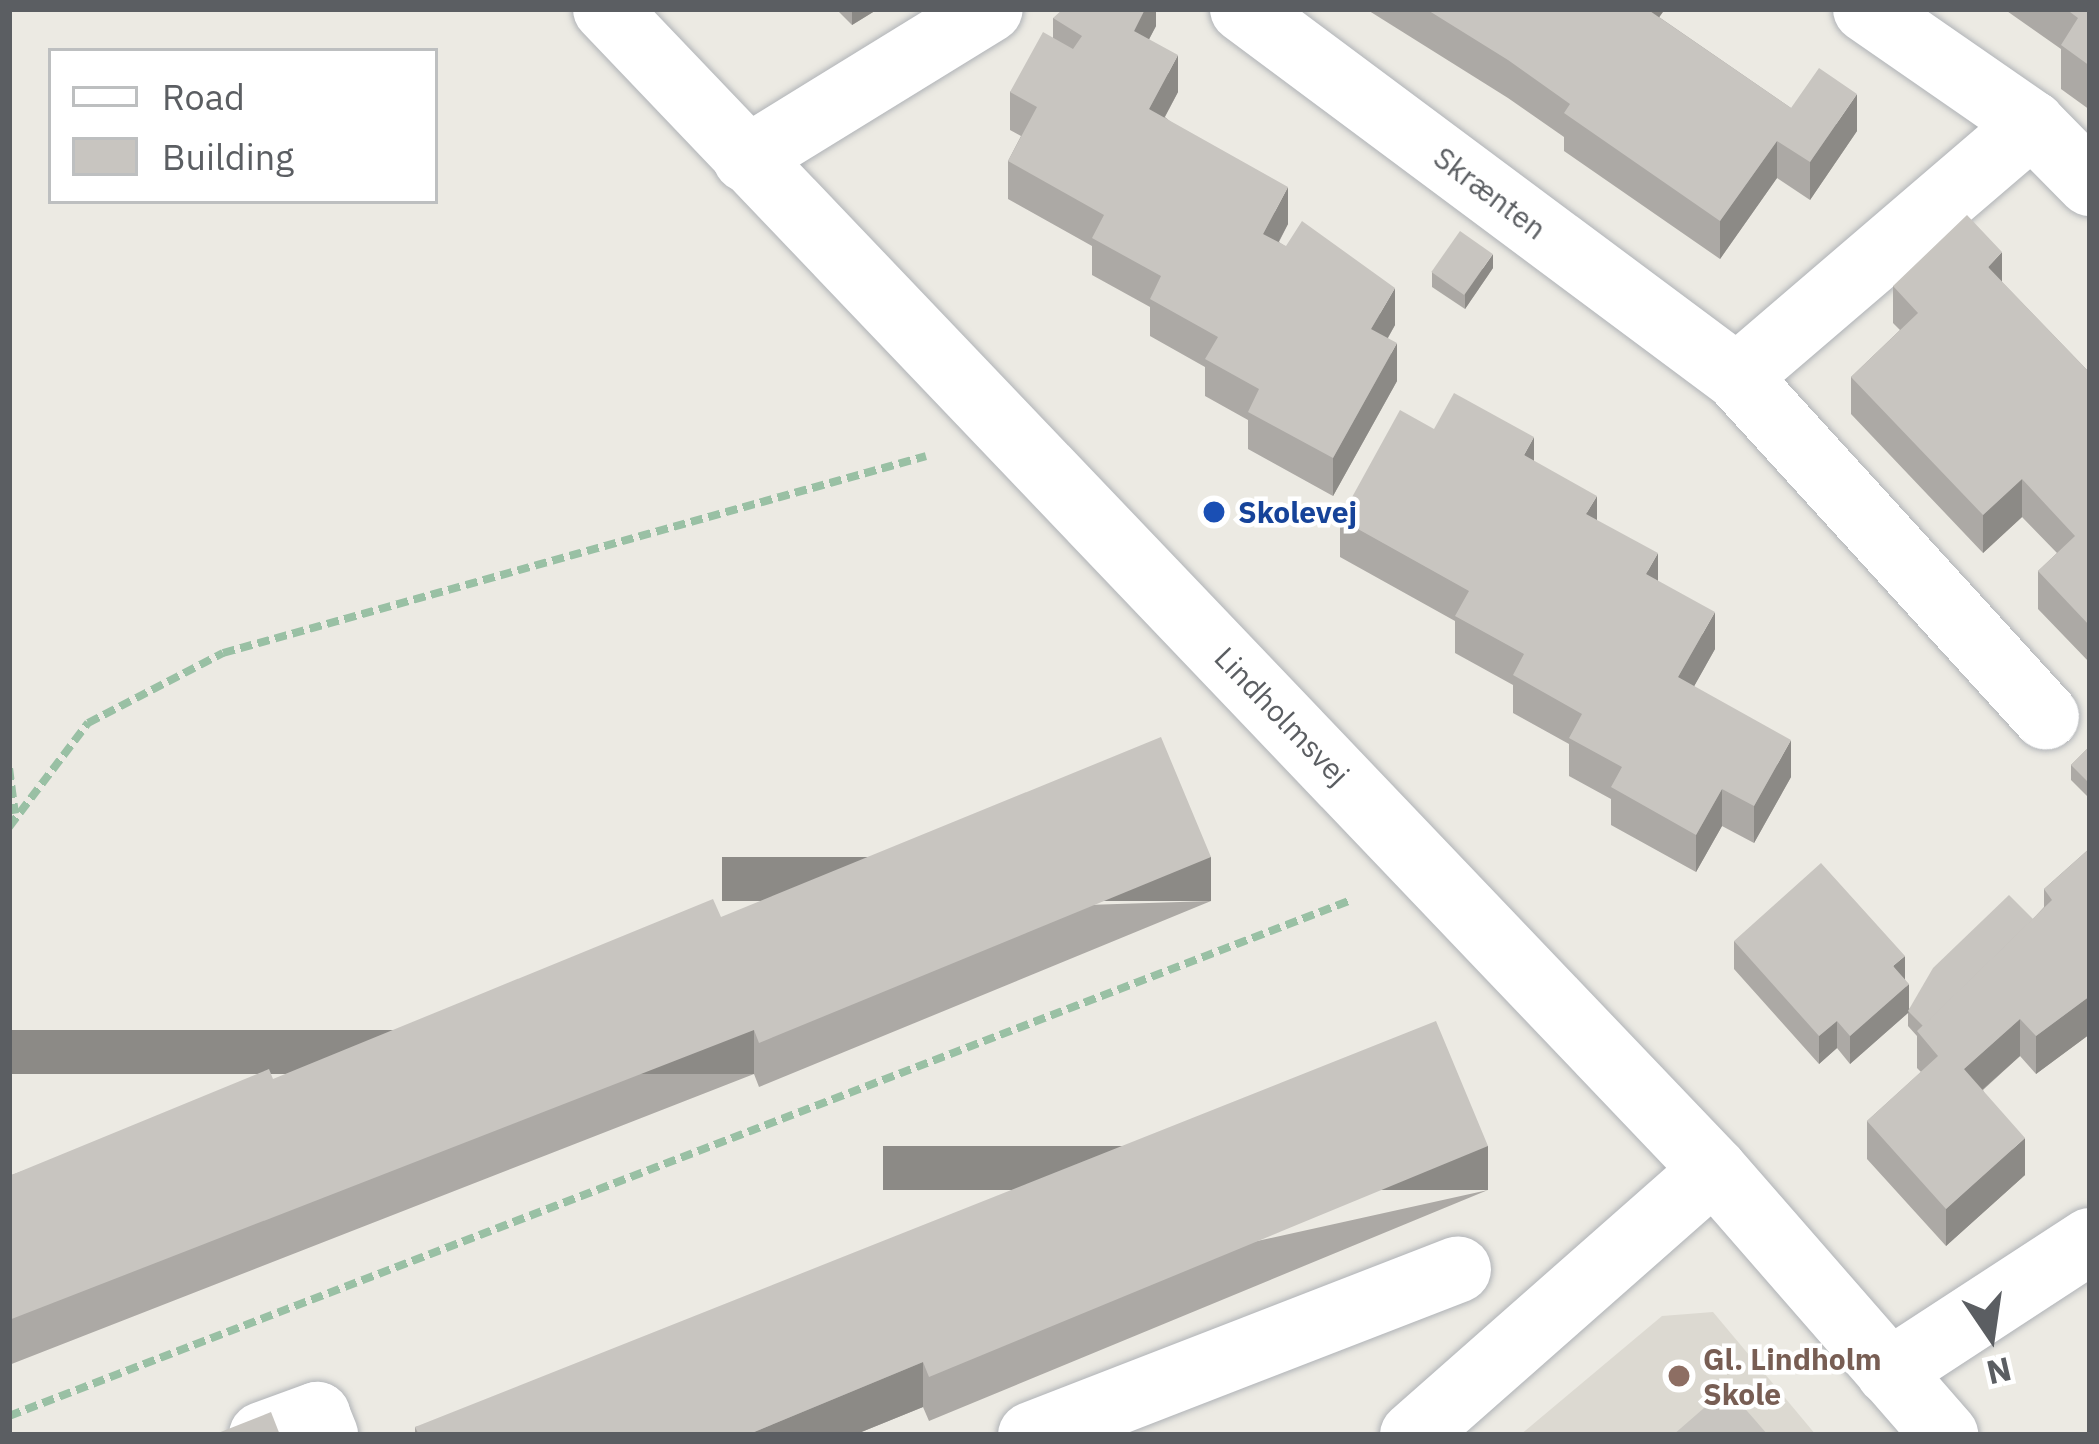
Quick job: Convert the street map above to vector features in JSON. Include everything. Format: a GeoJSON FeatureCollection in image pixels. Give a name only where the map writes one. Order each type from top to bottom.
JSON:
{"type":"FeatureCollection","features":[{"type":"Feature","properties":{"kind":"street","name":"Lindholmsvej"},"geometry":{"type":"LineString","coordinates":[[606,9],[1714,1170],[1945,1435]]}},
{"type":"Feature","properties":{"kind":"street"},"geometry":{"type":"LineString","coordinates":[[746,159],[990,9]]}},
{"type":"Feature","properties":{"kind":"street","name":"Skrænten"},"geometry":{"type":"LineString","coordinates":[[1243,9],[1737,376],[2046,717]]}},
{"type":"Feature","properties":{"kind":"street"},"geometry":{"type":"LineString","coordinates":[[1866,9],[2032,124],[2090,183]]}},
{"type":"Feature","properties":{"kind":"street"},"geometry":{"type":"LineString","coordinates":[[1737,376],[2032,124]]}},
{"type":"Feature","properties":{"kind":"street"},"geometry":{"type":"LineString","coordinates":[[1413,1435],[1714,1170]]}},
{"type":"Feature","properties":{"kind":"street"},"geometry":{"type":"LineString","coordinates":[[1889,1372],[2090,1241]]}},
{"type":"Feature","properties":{"kind":"street"},"geometry":{"type":"LineString","coordinates":[[1031,1435],[1458,1269]]}},
{"type":"Feature","properties":{"kind":"street"},"geometry":{"type":"LineString","coordinates":[[262,1435],[316,1415],[325,1435]]}},
{"type":"Feature","properties":{"kind":"path"},"geometry":{"type":"LineString","coordinates":[[9,827],[88,723],[223,653],[1009,433]]}},
{"type":"Feature","properties":{"kind":"path"},"geometry":{"type":"LineString","coordinates":[[9,768],[15,815]]}},
{"type":"Feature","properties":{"kind":"path"},"geometry":{"type":"LineString","coordinates":[[9,1416],[1349,902],[1408,846]]}},
{"type":"Feature","properties":{"kind":"shaded area","name":"Gl. Lindholm Skole"},"geometry":{"type":"Polygon","coordinates":[[[1713,1312],[1816,1435],[1520,1435],[1662,1316],[1713,1312]]]}},
{"type":"Feature","properties":{"kind":"building"},"geometry":{"type":"Polygon","coordinates":[[[1063,9],[1145,9],[1134,31],[1178,55],[1149,109],[1288,187],[1263,234],[1286,246],[1302,221],[1395,288],[1371,329],[1397,343],[1333,458],[1248,412],[1259,389],[1205,359],[1218,337],[1150,299],[1161,276],[1092,238],[1104,215],[1008,161],[1037,107],[1010,92],[1043,32],[1073,49],[1082,36],[1053,18],[1063,9]]]}},
{"type":"Feature","properties":{"kind":"building"},"geometry":{"type":"Polygon","coordinates":[[[1426,9],[1647,9],[1791,108],[1819,68],[1857,94],[1810,162],[1777,141],[1720,221],[1564,113],[1570,104],[1426,9]]]}},
{"type":"Feature","properties":{"kind":"building"},"geometry":{"type":"Polygon","coordinates":[[[2066,9],[2090,9],[2090,66],[2061,45],[2078,18],[2066,9]]]}},
{"type":"Feature","properties":{"kind":"building"},"geometry":{"type":"Polygon","coordinates":[[[1967,215],[2002,252],[1988,267],[2090,373],[2090,626],[2038,571],[2075,536],[2022,479],[1983,515],[1851,377],[1918,313],[1893,286],[1967,215]]]}},
{"type":"Feature","properties":{"kind":"building"},"geometry":{"type":"Polygon","coordinates":[[[1460,231],[1493,254],[1464,295],[1431,272],[1460,231]]]}},
{"type":"Feature","properties":{"kind":"building"},"geometry":{"type":"Polygon","coordinates":[[[1454,393],[1534,437],[1524,455],[1597,496],[1586,514],[1658,553],[1646,574],[1715,612],[1678,677],[1791,740],[1754,806],[1722,789],[1696,835],[1611,787],[1622,767],[1569,738],[1582,714],[1513,675],[1524,654],[1455,616],[1469,591],[1340,519],[1400,410],[1434,429],[1454,393]]]}},
{"type":"Feature","properties":{"kind":"building"},"geometry":{"type":"Polygon","coordinates":[[[1161,737],[1211,857],[759,1043],[754,1030],[9,1320],[9,1176],[269,1069],[273,1079],[713,899],[721,917],[1161,737]]]}},
{"type":"Feature","properties":{"kind":"building"},"geometry":{"type":"Polygon","coordinates":[[[2090,746],[2090,784],[2071,765],[2090,746]]]}},
{"type":"Feature","properties":{"kind":"building"},"geometry":{"type":"Polygon","coordinates":[[[2090,848],[2090,996],[2036,1036],[2020,1019],[1964,1069],[2025,1138],[1946,1209],[1867,1121],[1938,1056],[1917,1031],[2052,900],[2044,889],[2090,848]]]}},
{"type":"Feature","properties":{"kind":"building"},"geometry":{"type":"Polygon","coordinates":[[[1821,863],[1905,956],[1893,966],[1909,984],[1850,1036],[1837,1021],[1819,1036],[1734,941],[1821,863]]]}},
{"type":"Feature","properties":{"kind":"building"},"geometry":{"type":"Polygon","coordinates":[[[2009,895],[2033,919],[1923,1026],[1908,1011],[1933,968],[2009,895]]]}},
{"type":"Feature","properties":{"kind":"building"},"geometry":{"type":"Polygon","coordinates":[[[1436,1021],[1488,1146],[929,1377],[923,1362],[747,1435],[419,1435],[415,1427],[1436,1021]]]}},
{"type":"Feature","properties":{"kind":"building"},"geometry":{"type":"Polygon","coordinates":[[[1727,1388],[1768,1435],[1673,1435],[1727,1388]]]}},
{"type":"Feature","properties":{"kind":"building"},"geometry":{"type":"Polygon","coordinates":[[[271,1412],[280,1435],[213,1435],[271,1412]]]}},
{"type":"Feature","properties":{"kind":"place","name":"Skolevej"},"geometry":{"type":"Point","coordinates":[1214,512]}},
{"type":"Feature","properties":{"kind":"place","name":"Gl. Lindholm Skole"},"geometry":{"type":"Point","coordinates":[1679,1376]}}]}
